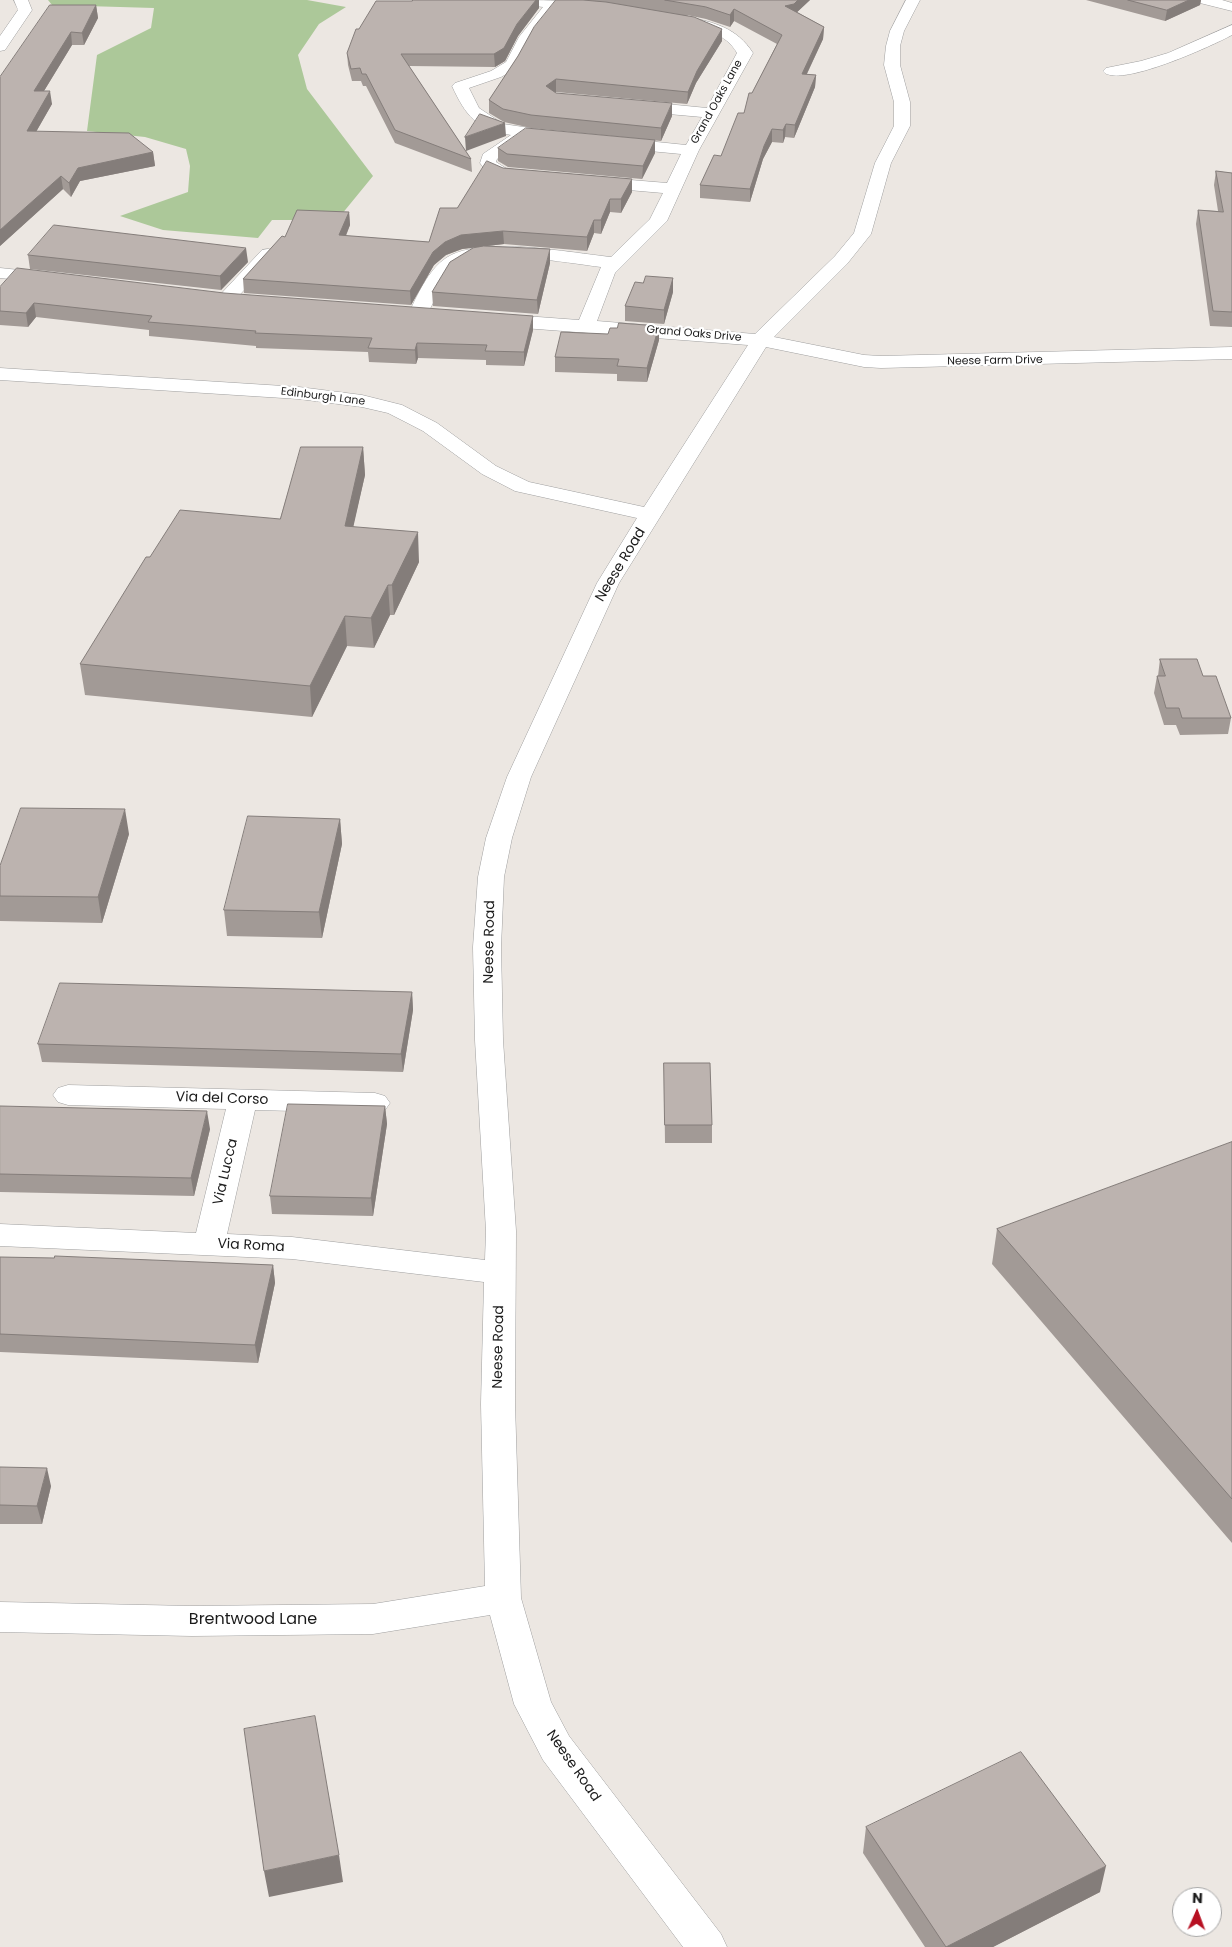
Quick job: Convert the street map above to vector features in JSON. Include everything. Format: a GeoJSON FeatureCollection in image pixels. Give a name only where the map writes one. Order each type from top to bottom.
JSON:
{"type":"FeatureCollection","features":[{"type":"Feature","properties":{"kind":"street"},"geometry":{"type":"LineString","coordinates":[[0,47],[25,10],[21,0]]}},
{"type":"Feature","properties":{"kind":"street"},"geometry":{"type":"LineString","coordinates":[[520,0],[606,8]]}},
{"type":"Feature","properties":{"kind":"street","name":"Neese Road"},"geometry":{"type":"LineString","coordinates":[[707,1947],[556,1748],[533,1704],[503,1598],[498,1404],[501,1273],[487,947],[491,877],[499,838],[526,760],[584,631],[608,583],[708,419],[735,383],[760,340],[841,260],[862,234],[883,163],[902,126],[902,102],[892,65],[893,46],[897,31],[913,0]]}},
{"type":"Feature","properties":{"kind":"street"},"geometry":{"type":"LineString","coordinates":[[1205,0],[1232,7]]}},
{"type":"Feature","properties":{"kind":"street"},"geometry":{"type":"LineString","coordinates":[[553,3],[526,37],[512,65],[496,74],[460,86],[472,111],[498,128],[569,138]]}},
{"type":"Feature","properties":{"kind":"street","name":"Grand Oaks Lane"},"geometry":{"type":"LineString","coordinates":[[586,326],[607,271],[658,221],[691,150],[713,113],[744,53],[734,38],[711,27],[668,18]]}},
{"type":"Feature","properties":{"kind":"street"},"geometry":{"type":"LineString","coordinates":[[1111,71],[1149,66],[1214,39],[1232,29]]}},
{"type":"Feature","properties":{"kind":"street"},"geometry":{"type":"LineString","coordinates":[[615,104],[713,113]]}},
{"type":"Feature","properties":{"kind":"street"},"geometry":{"type":"LineString","coordinates":[[524,133],[489,157],[488,163],[495,170],[504,174],[534,176]]}},
{"type":"Feature","properties":{"kind":"street"},"geometry":{"type":"LineString","coordinates":[[606,142],[691,150]]}},
{"type":"Feature","properties":{"kind":"street"},"geometry":{"type":"LineString","coordinates":[[574,180],[672,189]]}},
{"type":"Feature","properties":{"kind":"street"},"geometry":{"type":"LineString","coordinates":[[226,299],[278,243]]}},
{"type":"Feature","properties":{"kind":"street"},"geometry":{"type":"LineString","coordinates":[[417,315],[429,290],[453,262],[463,256],[499,252],[612,264]]}},
{"type":"Feature","properties":{"kind":"street"},"geometry":{"type":"LineString","coordinates":[[0,273],[69,281]]}},
{"type":"Feature","properties":{"kind":"street"},"geometry":{"type":"LineString","coordinates":[[207,296],[249,301]]}},
{"type":"Feature","properties":{"kind":"street"},"geometry":{"type":"LineString","coordinates":[[397,313],[436,316]]}},
{"type":"Feature","properties":{"kind":"street","name":"Grand Oaks Drive"},"geometry":{"type":"LineString","coordinates":[[476,319],[760,340]]}},
{"type":"Feature","properties":{"kind":"street","name":"Neese Farm Drive"},"geometry":{"type":"LineString","coordinates":[[760,340],[864,362],[1232,353]]}},
{"type":"Feature","properties":{"kind":"street","name":"Edinburgh Lane"},"geometry":{"type":"LineString","coordinates":[[0,374],[299,393],[362,400],[395,409],[430,427],[488,470],[522,487],[651,515]]}},
{"type":"Feature","properties":{"kind":"street","name":"Via del Corso"},"geometry":{"type":"LineString","coordinates":[[68,1094],[375,1103]]}},
{"type":"Feature","properties":{"kind":"street","name":"Via Lucca"},"geometry":{"type":"LineString","coordinates":[[209,1244],[243,1099]]}},
{"type":"Feature","properties":{"kind":"street","name":"Via Roma"},"geometry":{"type":"LineString","coordinates":[[0,1235],[292,1248],[501,1273]]}},
{"type":"Feature","properties":{"kind":"street","name":"Brentwood Lane"},"geometry":{"type":"LineString","coordinates":[[0,1617],[192,1621],[373,1619],[503,1598]]}},
{"type":"Feature","properties":{"kind":"green space"},"geometry":{"type":"Polygon","coordinates":[[[48,0],[307,0],[346,7],[319,24],[298,55],[307,89],[373,176],[337,220],[272,220],[258,238],[163,230],[120,216],[188,192],[190,166],[186,149],[145,137],[87,131],[97,55],[151,28],[154,8],[52,5],[48,0]]]}},
{"type":"Feature","properties":{"kind":"building"},"geometry":{"type":"Polygon","coordinates":[[[536,0],[517,24],[504,48],[494,54],[401,54],[471,159],[395,130],[366,74],[362,74],[360,68],[351,69],[347,53],[356,29],[359,29],[376,1],[536,0]]]}},
{"type":"Feature","properties":{"kind":"building"},"geometry":{"type":"Polygon","coordinates":[[[556,0],[606,2],[694,17],[722,29],[697,71],[688,92],[556,79],[546,86],[556,93],[672,103],[661,128],[531,115],[503,109],[489,100],[518,56],[534,27],[556,0]]]}},
{"type":"Feature","properties":{"kind":"building"},"geometry":{"type":"Polygon","coordinates":[[[665,0],[798,0],[794,4],[785,6],[824,27],[802,74],[816,75],[795,125],[786,124],[783,130],[772,129],[764,146],[750,189],[700,185],[714,155],[721,156],[738,113],[744,113],[749,93],[752,93],[782,35],[734,9],[730,15],[706,7],[665,0]]]}},
{"type":"Feature","properties":{"kind":"building"},"geometry":{"type":"Polygon","coordinates":[[[1128,0],[1189,0],[1167,10],[1128,0]]]}},
{"type":"Feature","properties":{"kind":"building"},"geometry":{"type":"Polygon","coordinates":[[[50,5],[96,5],[82,33],[71,32],[34,91],[50,91],[27,131],[129,133],[153,152],[78,168],[69,183],[61,176],[0,230],[0,77],[50,5]]]}},
{"type":"Feature","properties":{"kind":"building"},"geometry":{"type":"Polygon","coordinates":[[[480,114],[505,123],[465,137],[480,114]]]}},
{"type":"Feature","properties":{"kind":"building"},"geometry":{"type":"Polygon","coordinates":[[[526,128],[655,140],[643,166],[507,154],[498,148],[526,128]]]}},
{"type":"Feature","properties":{"kind":"building"},"geometry":{"type":"Polygon","coordinates":[[[487,161],[503,168],[632,179],[621,199],[610,199],[601,220],[594,220],[587,237],[503,231],[461,235],[445,242],[433,252],[410,291],[243,279],[282,236],[285,237],[297,210],[349,212],[339,235],[429,242],[440,208],[457,208],[487,161]]]}},
{"type":"Feature","properties":{"kind":"building"},"geometry":{"type":"Polygon","coordinates":[[[1216,171],[1232,173],[1232,312],[1213,311],[1198,210],[1223,212],[1216,171]]]}},
{"type":"Feature","properties":{"kind":"building"},"geometry":{"type":"Polygon","coordinates":[[[54,225],[246,248],[220,276],[28,255],[54,225]]]}},
{"type":"Feature","properties":{"kind":"building"},"geometry":{"type":"Polygon","coordinates":[[[484,246],[550,249],[537,300],[432,292],[450,262],[473,248],[484,246]]]}},
{"type":"Feature","properties":{"kind":"building"},"geometry":{"type":"Polygon","coordinates":[[[17,268],[224,293],[533,316],[524,352],[485,351],[487,345],[417,343],[415,350],[368,348],[372,338],[255,333],[256,331],[148,322],[152,316],[34,303],[26,313],[0,311],[0,287],[17,268]]]}},
{"type":"Feature","properties":{"kind":"building"},"geometry":{"type":"Polygon","coordinates":[[[646,276],[673,278],[664,310],[625,306],[635,282],[643,283],[646,276]]]}},
{"type":"Feature","properties":{"kind":"building"},"geometry":{"type":"Polygon","coordinates":[[[619,323],[659,326],[647,368],[617,366],[619,359],[555,357],[561,332],[608,334],[610,328],[617,328],[619,323]]]}},
{"type":"Feature","properties":{"kind":"building"},"geometry":{"type":"Polygon","coordinates":[[[301,447],[363,447],[345,526],[418,532],[392,585],[388,585],[371,618],[345,616],[310,686],[80,664],[146,557],[150,557],[180,510],[280,519],[301,447]]]}},
{"type":"Feature","properties":{"kind":"building"},"geometry":{"type":"Polygon","coordinates":[[[1160,659],[1197,659],[1203,676],[1216,676],[1231,718],[1182,718],[1179,708],[1166,708],[1157,676],[1165,676],[1160,659]]]}},
{"type":"Feature","properties":{"kind":"building"},"geometry":{"type":"Polygon","coordinates":[[[21,808],[125,809],[98,897],[0,896],[0,866],[21,808]]]}},
{"type":"Feature","properties":{"kind":"building"},"geometry":{"type":"Polygon","coordinates":[[[248,816],[340,819],[319,912],[224,910],[248,816]]]}},
{"type":"Feature","properties":{"kind":"building"},"geometry":{"type":"Polygon","coordinates":[[[60,983],[412,992],[401,1054],[38,1044],[60,983]]]}},
{"type":"Feature","properties":{"kind":"building"},"geometry":{"type":"Polygon","coordinates":[[[664,1063],[710,1063],[712,1125],[665,1125],[664,1063]]]}},
{"type":"Feature","properties":{"kind":"building"},"geometry":{"type":"Polygon","coordinates":[[[288,1104],[385,1106],[371,1198],[270,1196],[288,1104]]]}},
{"type":"Feature","properties":{"kind":"building"},"geometry":{"type":"Polygon","coordinates":[[[0,1106],[207,1111],[191,1178],[0,1174],[0,1106]]]}},
{"type":"Feature","properties":{"kind":"building"},"geometry":{"type":"Polygon","coordinates":[[[1232,1142],[1232,1499],[997,1229],[1232,1142]]]}},
{"type":"Feature","properties":{"kind":"building"},"geometry":{"type":"Polygon","coordinates":[[[55,1256],[273,1265],[255,1345],[0,1334],[0,1257],[54,1258],[55,1256]]]}},
{"type":"Feature","properties":{"kind":"building"},"geometry":{"type":"Polygon","coordinates":[[[0,1467],[47,1468],[37,1506],[0,1505],[0,1467]]]}},
{"type":"Feature","properties":{"kind":"building"},"geometry":{"type":"Polygon","coordinates":[[[315,1716],[339,1855],[264,1871],[244,1729],[315,1716]]]}},
{"type":"Feature","properties":{"kind":"building"},"geometry":{"type":"Polygon","coordinates":[[[1021,1752],[1106,1866],[946,1947],[866,1827],[1021,1752]]]}}]}
